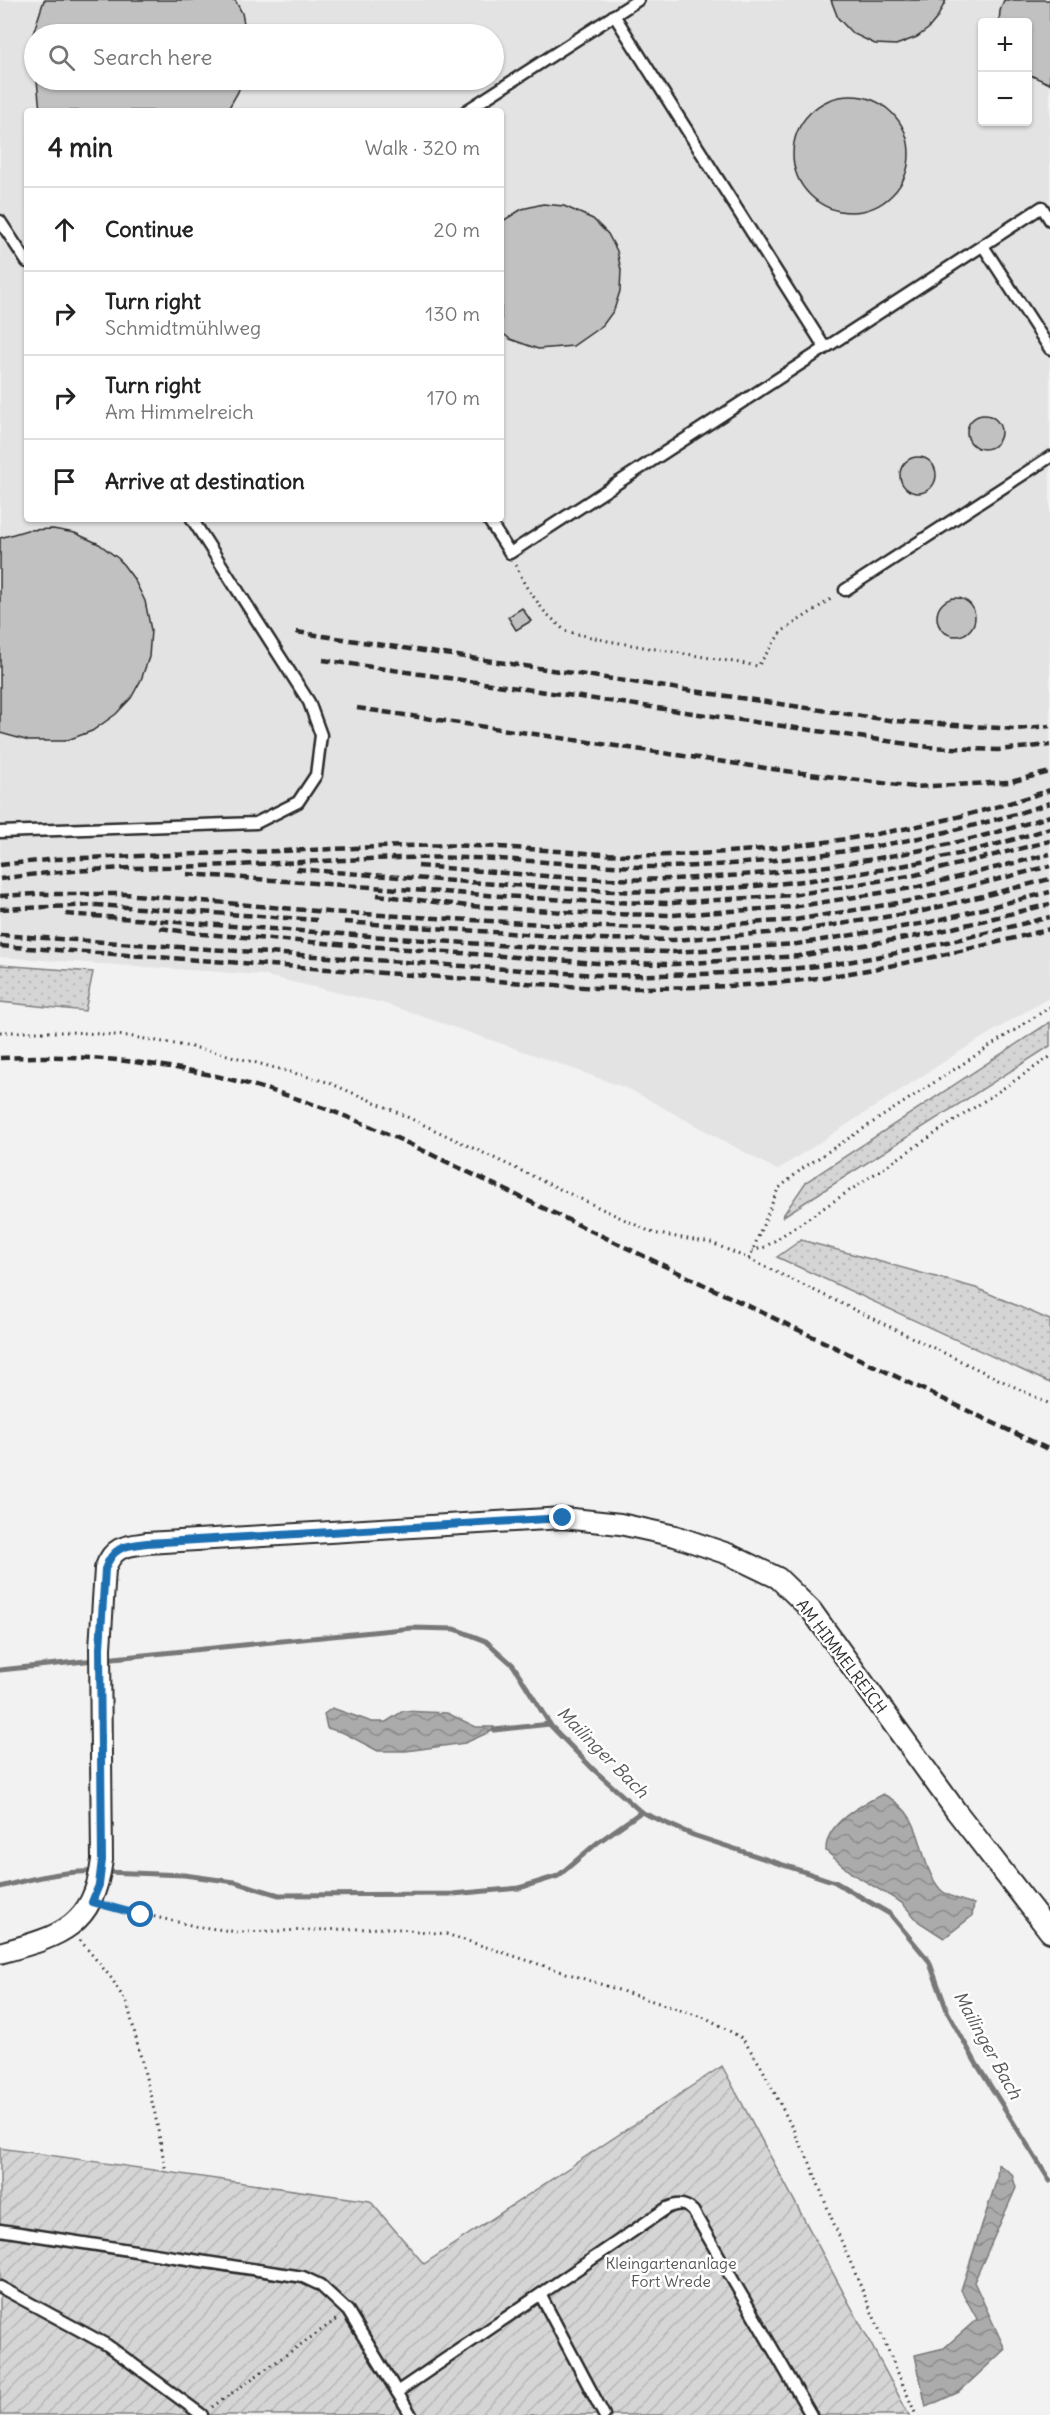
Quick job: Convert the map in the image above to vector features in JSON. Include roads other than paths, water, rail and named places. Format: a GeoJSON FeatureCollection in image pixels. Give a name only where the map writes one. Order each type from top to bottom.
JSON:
{"type":"FeatureCollection","features":[{"type":"Feature","properties":{"kind":"street","name":"AM HIMMELREICH"},"geometry":{"type":"LineString","coordinates":[[0,1953],[46,1939],[69,1927],[83,1914],[95,1893],[102,1860],[100,1648],[105,1569],[108,1558],[114,1551],[127,1545],[147,1543],[563,1518],[620,1524],[675,1536],[728,1554],[778,1578],[811,1610],[956,1811],[1050,1932]]}},
{"type":"Feature","properties":{"kind":"lane"},"geometry":{"type":"LineString","coordinates":[[504,86],[638,0]]}},
{"type":"Feature","properties":{"kind":"lane"},"geometry":{"type":"LineString","coordinates":[[614,15],[825,348]]}},
{"type":"Feature","properties":{"kind":"lane"},"geometry":{"type":"LineString","coordinates":[[471,108],[498,90]]}},
{"type":"Feature","properties":{"kind":"lane"},"geometry":{"type":"LineString","coordinates":[[490,522],[510,553],[1046,205],[1050,220]]}},
{"type":"Feature","properties":{"kind":"lane"},"geometry":{"type":"LineString","coordinates":[[0,221],[24,257]]}},
{"type":"Feature","properties":{"kind":"lane"},"geometry":{"type":"LineString","coordinates":[[983,246],[1050,349]]}},
{"type":"Feature","properties":{"kind":"lane"},"geometry":{"type":"LineString","coordinates":[[845,590],[1050,457]]}},
{"type":"Feature","properties":{"kind":"lane"},"geometry":{"type":"LineString","coordinates":[[0,832],[256,823],[298,802],[316,775],[321,735],[309,702],[194,522]]}},
{"type":"Feature","properties":{"kind":"lane"},"geometry":{"type":"LineString","coordinates":[[397,2392],[674,2205],[688,2206],[693,2211],[811,2415]]}},
{"type":"Feature","properties":{"kind":"lane"},"geometry":{"type":"LineString","coordinates":[[0,2230],[303,2277],[320,2285],[348,2312],[411,2415]]}},
{"type":"Feature","properties":{"kind":"lane"},"geometry":{"type":"LineString","coordinates":[[0,2287],[107,2345],[202,2415]]}},
{"type":"Feature","properties":{"kind":"lane"},"geometry":{"type":"LineString","coordinates":[[541,2296],[604,2415]]}},
{"type":"Feature","properties":{"kind":"water"},"geometry":{"type":"Polygon","coordinates":[[[332,1708],[372,1722],[386,1722],[403,1711],[447,1713],[476,1727],[494,1727],[494,1730],[465,1743],[406,1751],[378,1751],[344,1733],[327,1728],[324,1714],[332,1708]]]}},
{"type":"Feature","properties":{"kind":"water"},"geometry":{"type":"Polygon","coordinates":[[[883,1794],[898,1803],[908,1814],[932,1877],[940,1889],[951,1896],[974,1904],[972,1916],[944,1938],[919,1922],[902,1903],[851,1873],[826,1851],[831,1832],[846,1816],[883,1794]]]}},
{"type":"Feature","properties":{"kind":"water"},"geometry":{"type":"Polygon","coordinates":[[[998,2164],[1012,2174],[1016,2188],[974,2282],[1005,2349],[959,2392],[926,2407],[915,2355],[944,2348],[977,2319],[961,2290],[997,2179],[998,2164]]]}},
{"type":"Feature","properties":{"kind":"waterway","name":"Mailinger Bach"},"geometry":{"type":"LineString","coordinates":[[104,1659],[412,1628],[455,1629],[486,1641],[513,1665],[551,1726],[593,1769],[641,1812],[693,1835],[835,1882],[890,1914],[929,1961],[948,2013],[976,2063],[1050,2181]]}},
{"type":"Feature","properties":{"kind":"waterway","name":"Mailinger Bach"},"geometry":{"type":"LineString","coordinates":[[0,1670],[95,1660]]}},
{"type":"Feature","properties":{"kind":"waterway"},"geometry":{"type":"LineString","coordinates":[[494,1730],[550,1724]]}},
{"type":"Feature","properties":{"kind":"waterway"},"geometry":{"type":"LineString","coordinates":[[105,1872],[184,1875],[235,1882],[279,1895],[453,1894],[519,1888],[558,1876],[597,1843],[641,1812]]}},
{"type":"Feature","properties":{"kind":"waterway"},"geometry":{"type":"LineString","coordinates":[[0,1887],[60,1874],[96,1872]]}},
{"type":"Feature","properties":{"kind":"railway"},"geometry":{"type":"LineString","coordinates":[[296,632],[895,721],[1015,729],[1050,726]]}},
{"type":"Feature","properties":{"kind":"railway"},"geometry":{"type":"LineString","coordinates":[[323,660],[929,747],[998,750],[1050,745]]}},
{"type":"Feature","properties":{"kind":"railway"},"geometry":{"type":"LineString","coordinates":[[357,708],[786,771],[914,787],[1010,782],[1050,772]]}},
{"type":"Feature","properties":{"kind":"railway"},"geometry":{"type":"LineString","coordinates":[[0,865],[56,859],[391,846],[498,847],[620,855],[717,853],[814,843],[910,828],[958,817],[1050,790]]}},
{"type":"Feature","properties":{"kind":"railway"},"geometry":{"type":"LineString","coordinates":[[0,879],[87,870],[413,858],[472,858],[644,867],[715,865],[812,856],[911,840],[1006,817],[1050,803]]}},
{"type":"Feature","properties":{"kind":"railway"},"geometry":{"type":"LineString","coordinates":[[418,866],[608,879],[718,877],[814,868],[912,852],[959,842],[1050,816]]}},
{"type":"Feature","properties":{"kind":"railway"},"geometry":{"type":"LineString","coordinates":[[296,869],[599,890],[718,889],[814,880],[912,864],[959,854],[1050,828]]}},
{"type":"Feature","properties":{"kind":"railway"},"geometry":{"type":"LineString","coordinates":[[187,874],[598,902],[671,903],[792,895],[915,875],[1050,841]]}},
{"type":"Feature","properties":{"kind":"railway"},"geometry":{"type":"LineString","coordinates":[[377,895],[469,906],[598,914],[672,915],[793,907],[918,887],[1050,854]]}},
{"type":"Feature","properties":{"kind":"railway"},"geometry":{"type":"LineString","coordinates":[[0,896],[124,894],[328,912],[598,927],[673,928],[795,920],[921,899],[1050,866]]}},
{"type":"Feature","properties":{"kind":"railway"},"geometry":{"type":"LineString","coordinates":[[344,922],[598,939],[674,940],[796,931],[923,911],[1050,879]]}},
{"type":"Feature","properties":{"kind":"railway"},"geometry":{"type":"LineString","coordinates":[[66,914],[466,943],[597,951],[674,952],[797,944],[926,923],[1050,892]]}},
{"type":"Feature","properties":{"kind":"railway"},"geometry":{"type":"LineString","coordinates":[[160,928],[202,934],[597,963],[675,964],[799,956],[929,934],[1050,904]]}},
{"type":"Feature","properties":{"kind":"railway"},"geometry":{"type":"LineString","coordinates":[[0,909],[96,905],[317,920]]}},
{"type":"Feature","properties":{"kind":"railway"},"geometry":{"type":"LineString","coordinates":[[0,935],[597,975],[672,975],[748,972],[831,964],[925,947],[1050,917]]}},
{"type":"Feature","properties":{"kind":"railway"},"geometry":{"type":"LineString","coordinates":[[0,946],[597,988],[674,988],[752,985],[834,976],[927,958],[1050,929]]}},
{"type":"Feature","properties":{"kind":"railway"},"geometry":{"type":"LineString","coordinates":[[0,1058],[91,1058],[172,1067],[251,1085],[328,1110],[403,1141],[1050,1450]]}},
{"type":"Feature","properties":{"kind":"park label","name":"Kleingartenanlage Fort Wrede"},"geometry":{"type":"Point","coordinates":[671,2272]}}]}
